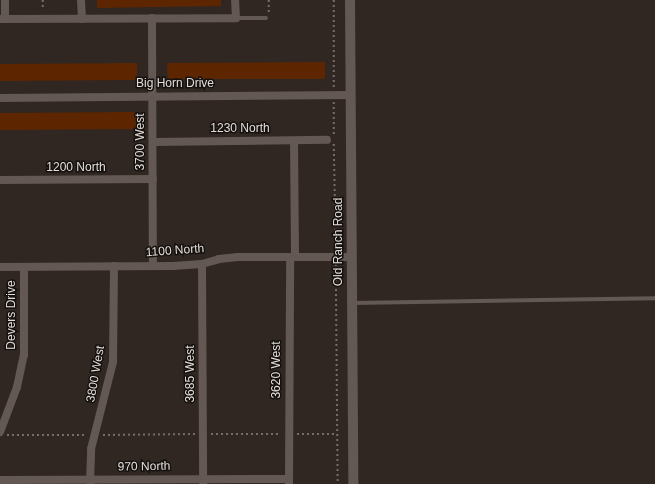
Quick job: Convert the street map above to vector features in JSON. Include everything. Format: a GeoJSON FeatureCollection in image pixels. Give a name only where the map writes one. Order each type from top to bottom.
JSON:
{"type":"FeatureCollection","features":[{"type":"Feature","properties":{"kind":"street"},"geometry":{"type":"LineString","coordinates":[[5,0],[3,19],[236,18],[235,0]]}},
{"type":"Feature","properties":{"kind":"street"},"geometry":{"type":"LineString","coordinates":[[81,0],[82,19]]}},
{"type":"Feature","properties":{"kind":"street","name":"Old Ranch Road"},"geometry":{"type":"LineString","coordinates":[[350,0],[353,484]]}},
{"type":"Feature","properties":{"kind":"street","name":"3700 West"},"geometry":{"type":"LineString","coordinates":[[152,18],[153,266]]}},
{"type":"Feature","properties":{"kind":"street","name":"Big Horn Drive"},"geometry":{"type":"LineString","coordinates":[[0,98],[351,95]]}},
{"type":"Feature","properties":{"kind":"street","name":"1230 North"},"geometry":{"type":"LineString","coordinates":[[153,142],[327,140]]}},
{"type":"Feature","properties":{"kind":"street","name":"3620 West"},"geometry":{"type":"LineString","coordinates":[[289,481],[294,141]]}},
{"type":"Feature","properties":{"kind":"street","name":"1200 North"},"geometry":{"type":"LineString","coordinates":[[0,180],[153,179]]}},
{"type":"Feature","properties":{"kind":"street","name":"1100 North"},"geometry":{"type":"LineString","coordinates":[[0,267],[153,266],[202,264],[219,259],[238,257],[352,257]]}},
{"type":"Feature","properties":{"kind":"street","name":"3685 West"},"geometry":{"type":"LineString","coordinates":[[202,264],[203,481]]}},
{"type":"Feature","properties":{"kind":"street","name":"3800 West"},"geometry":{"type":"LineString","coordinates":[[90,482],[91,449],[113,362],[114,266]]}},
{"type":"Feature","properties":{"kind":"street","name":"Devers Drive"},"geometry":{"type":"LineString","coordinates":[[0,432],[17,387],[24,355],[24,267]]}},
{"type":"Feature","properties":{"kind":"street","name":"970 North"},"geometry":{"type":"LineString","coordinates":[[0,480],[90,482],[289,481]]}},
{"type":"Feature","properties":{"kind":"lane"},"geometry":{"type":"LineString","coordinates":[[236,18],[266,18]]}},
{"type":"Feature","properties":{"kind":"lane"},"geometry":{"type":"LineString","coordinates":[[353,303],[655,298]]}},
{"type":"Feature","properties":{"kind":"path"},"geometry":{"type":"LineString","coordinates":[[43,0],[43,10]]}},
{"type":"Feature","properties":{"kind":"path"},"geometry":{"type":"LineString","coordinates":[[334,0],[335,85]]}},
{"type":"Feature","properties":{"kind":"path"},"geometry":{"type":"LineString","coordinates":[[334,109],[338,484]]}},
{"type":"Feature","properties":{"kind":"path"},"geometry":{"type":"LineString","coordinates":[[103,435],[194,434]]}},
{"type":"Feature","properties":{"kind":"path"},"geometry":{"type":"LineString","coordinates":[[211,434],[282,434]]}},
{"type":"Feature","properties":{"kind":"path"},"geometry":{"type":"LineString","coordinates":[[296,434],[337,434]]}},
{"type":"Feature","properties":{"kind":"path"},"geometry":{"type":"LineString","coordinates":[[11,435],[87,435]]}},
{"type":"Feature","properties":{"kind":"building"},"geometry":{"type":"Polygon","coordinates":[[[97,0],[221,0],[221,6],[97,8],[97,0]]]}},
{"type":"Feature","properties":{"kind":"building"},"geometry":{"type":"Polygon","coordinates":[[[325,62],[325,78],[323,79],[168,79],[167,63],[325,62]]]}},
{"type":"Feature","properties":{"kind":"building"},"geometry":{"type":"Polygon","coordinates":[[[137,63],[137,79],[135,80],[0,81],[0,64],[137,63]]]}},
{"type":"Feature","properties":{"kind":"building"},"geometry":{"type":"Polygon","coordinates":[[[0,113],[136,113],[136,129],[0,130],[0,113]]]}}]}
